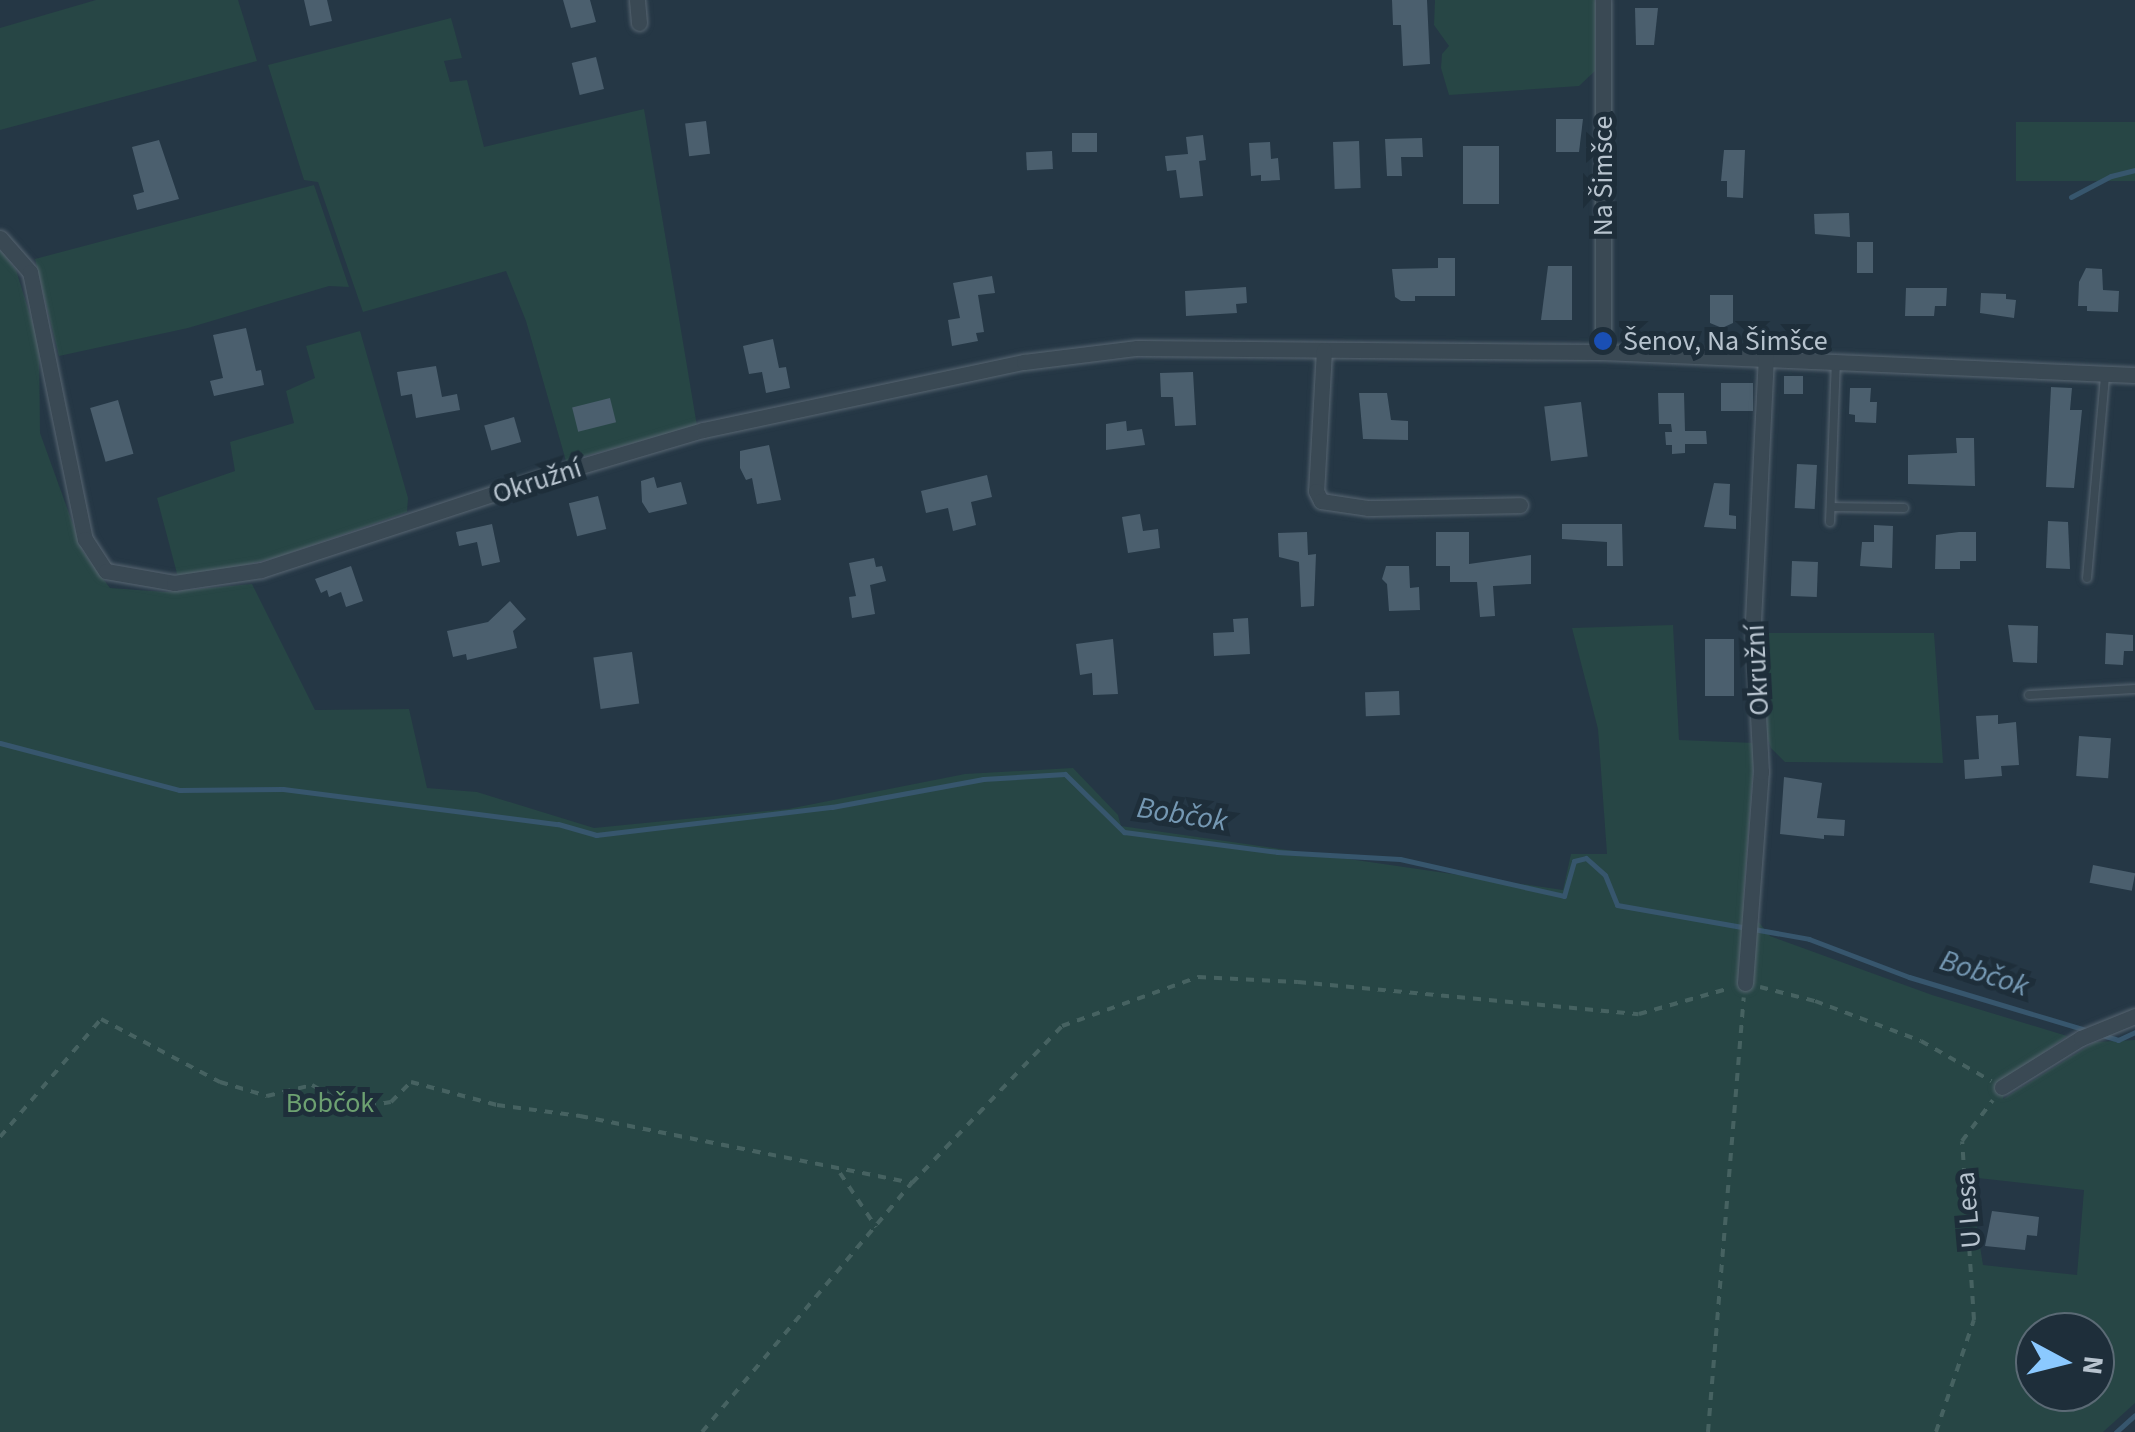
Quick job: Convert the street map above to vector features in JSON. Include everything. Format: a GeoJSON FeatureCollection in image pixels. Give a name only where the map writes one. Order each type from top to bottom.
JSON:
{"type":"FeatureCollection","features":[{"type":"Feature","properties":{"kind":"street"},"geometry":{"type":"LineString","coordinates":[[637,0],[640,23]]}},
{"type":"Feature","properties":{"kind":"street","name":"Na Šimšce"},"geometry":{"type":"LineString","coordinates":[[1603,352],[1604,0]]}},
{"type":"Feature","properties":{"kind":"street","name":"Okružní"},"geometry":{"type":"LineString","coordinates":[[0,238],[30,272],[86,539],[106,571],[174,583],[261,570],[702,430],[1024,362],[1138,348],[1603,352],[2135,375]]}},
{"type":"Feature","properties":{"kind":"street"},"geometry":{"type":"LineString","coordinates":[[1324,350],[1316,491],[1321,501],[1368,508],[1520,504]]}},
{"type":"Feature","properties":{"kind":"street","name":"Okružní"},"geometry":{"type":"LineString","coordinates":[[1745,984],[1761,772],[1753,621],[1766,357]]}},
{"type":"Feature","properties":{"kind":"street"},"geometry":{"type":"LineString","coordinates":[[2002,1087],[2081,1038],[2135,1016]]}},
{"type":"Feature","properties":{"kind":"lane"},"geometry":{"type":"LineString","coordinates":[[1830,522],[1836,361]]}},
{"type":"Feature","properties":{"kind":"lane"},"geometry":{"type":"LineString","coordinates":[[2087,578],[2105,375]]}},
{"type":"Feature","properties":{"kind":"lane"},"geometry":{"type":"LineString","coordinates":[[1831,507],[1904,508]]}},
{"type":"Feature","properties":{"kind":"lane"},"geometry":{"type":"LineString","coordinates":[[2029,695],[2135,689]]}},
{"type":"Feature","properties":{"kind":"path"},"geometry":{"type":"LineString","coordinates":[[702,1432],[912,1183],[1062,1026],[1198,978],[1298,982],[1639,1014],[1745,984],[1816,1000],[1921,1041],[2002,1087]]}},
{"type":"Feature","properties":{"kind":"path"},"geometry":{"type":"LineString","coordinates":[[1708,1432],[1745,984]]}},
{"type":"Feature","properties":{"kind":"path"},"geometry":{"type":"LineString","coordinates":[[0,1137],[101,1019],[220,1082],[267,1096],[312,1084],[336,1099],[368,1106],[391,1102],[411,1082],[496,1105],[580,1116],[912,1183]]}},
{"type":"Feature","properties":{"kind":"path","name":"U Lesa"},"geometry":{"type":"LineString","coordinates":[[1936,1432],[1974,1320],[1962,1141],[2002,1087]]}},
{"type":"Feature","properties":{"kind":"path"},"geometry":{"type":"LineString","coordinates":[[838,1170],[876,1227]]}},
{"type":"Feature","properties":{"kind":"green space"},"geometry":{"type":"Polygon","coordinates":[[[96,0],[238,0],[257,61],[0,130],[0,28],[96,0]]]}},
{"type":"Feature","properties":{"kind":"green space"},"geometry":{"type":"Polygon","coordinates":[[[1435,0],[1595,0],[1595,71],[1579,86],[1449,95],[1441,68],[1442,54],[1449,46],[1434,25],[1435,0]]]}},
{"type":"Feature","properties":{"kind":"green space"},"geometry":{"type":"Polygon","coordinates":[[[451,18],[462,58],[444,61],[450,82],[467,80],[484,147],[644,109],[697,426],[566,461],[526,321],[506,271],[363,312],[318,182],[304,180],[268,65],[451,18]]]}},
{"type":"Feature","properties":{"kind":"green space"},"geometry":{"type":"Polygon","coordinates":[[[2016,122],[2135,122],[2135,181],[2016,181],[2016,122]]]}},
{"type":"Feature","properties":{"kind":"green space"},"geometry":{"type":"Polygon","coordinates":[[[314,185],[349,287],[329,286],[188,328],[59,356],[35,259],[314,185]]]}},
{"type":"Feature","properties":{"kind":"green space","name":"Bobčok"},"geometry":{"type":"Polygon","coordinates":[[[0,250],[16,270],[39,344],[40,433],[83,552],[110,588],[165,592],[252,584],[315,710],[409,709],[427,788],[477,792],[594,828],[788,809],[965,774],[1073,768],[1118,815],[1121,826],[1563,890],[1571,854],[1607,854],[1598,729],[1572,628],[1673,625],[1679,740],[1755,743],[1743,903],[1770,936],[1932,995],[2067,1036],[2007,1078],[2003,1099],[2095,1042],[2135,1040],[2135,1403],[2103,1432],[0,1432],[0,250]],[[1969,1177],[1983,1265],[2077,1275],[2084,1190],[1969,1177]]]}},
{"type":"Feature","properties":{"kind":"green space"},"geometry":{"type":"Polygon","coordinates":[[[360,331],[408,498],[407,512],[278,557],[179,581],[157,498],[235,471],[230,442],[294,423],[286,391],[315,378],[306,346],[360,331]]]}},
{"type":"Feature","properties":{"kind":"green space"},"geometry":{"type":"Polygon","coordinates":[[[1761,633],[1934,633],[1943,763],[1785,762],[1771,748],[1765,731],[1761,633]]]}},
{"type":"Feature","properties":{"kind":"building"},"geometry":{"type":"Polygon","coordinates":[[[304,0],[327,0],[332,21],[310,26],[304,0]]]}},
{"type":"Feature","properties":{"kind":"building"},"geometry":{"type":"Polygon","coordinates":[[[563,0],[590,0],[596,22],[571,28],[563,0]]]}},
{"type":"Feature","properties":{"kind":"building"},"geometry":{"type":"Polygon","coordinates":[[[1392,0],[1427,0],[1430,64],[1403,66],[1401,25],[1393,25],[1392,0]]]}},
{"type":"Feature","properties":{"kind":"building"},"geometry":{"type":"Polygon","coordinates":[[[1635,8],[1658,8],[1654,45],[1636,45],[1635,8]]]}},
{"type":"Feature","properties":{"kind":"building"},"geometry":{"type":"Polygon","coordinates":[[[596,57],[604,89],[580,95],[572,63],[596,57]]]}},
{"type":"Feature","properties":{"kind":"building"},"geometry":{"type":"Polygon","coordinates":[[[1556,119],[1583,119],[1579,152],[1556,152],[1556,119]]]}},
{"type":"Feature","properties":{"kind":"building"},"geometry":{"type":"Polygon","coordinates":[[[706,121],[710,154],[689,156],[685,124],[706,121]]]}},
{"type":"Feature","properties":{"kind":"building"},"geometry":{"type":"Polygon","coordinates":[[[1072,133],[1097,133],[1097,152],[1072,152],[1072,133]]]}},
{"type":"Feature","properties":{"kind":"building"},"geometry":{"type":"Polygon","coordinates":[[[1203,135],[1206,160],[1199,161],[1203,196],[1180,198],[1176,170],[1167,171],[1165,156],[1188,154],[1186,137],[1203,135]]]}},
{"type":"Feature","properties":{"kind":"building"},"geometry":{"type":"Polygon","coordinates":[[[1422,138],[1423,157],[1401,157],[1402,176],[1387,176],[1385,139],[1422,138]]]}},
{"type":"Feature","properties":{"kind":"building"},"geometry":{"type":"Polygon","coordinates":[[[159,140],[179,199],[137,210],[133,195],[144,192],[132,147],[159,140]]]}},
{"type":"Feature","properties":{"kind":"building"},"geometry":{"type":"Polygon","coordinates":[[[1359,141],[1361,188],[1335,189],[1333,142],[1359,141]]]}},
{"type":"Feature","properties":{"kind":"building"},"geometry":{"type":"Polygon","coordinates":[[[1270,142],[1271,159],[1278,158],[1280,180],[1261,181],[1261,175],[1251,176],[1249,143],[1270,142]]]}},
{"type":"Feature","properties":{"kind":"building"},"geometry":{"type":"Polygon","coordinates":[[[1463,146],[1499,146],[1499,204],[1463,204],[1463,146]]]}},
{"type":"Feature","properties":{"kind":"building"},"geometry":{"type":"Polygon","coordinates":[[[1724,150],[1745,150],[1743,198],[1727,197],[1727,181],[1721,181],[1724,150]]]}},
{"type":"Feature","properties":{"kind":"building"},"geometry":{"type":"Polygon","coordinates":[[[1052,151],[1053,169],[1027,170],[1026,152],[1052,151]]]}},
{"type":"Feature","properties":{"kind":"building"},"geometry":{"type":"Polygon","coordinates":[[[1849,213],[1850,237],[1815,234],[1814,214],[1849,213]]]}},
{"type":"Feature","properties":{"kind":"building"},"geometry":{"type":"Polygon","coordinates":[[[1857,242],[1873,242],[1873,273],[1857,273],[1857,242]]]}},
{"type":"Feature","properties":{"kind":"building"},"geometry":{"type":"Polygon","coordinates":[[[1438,258],[1455,258],[1455,296],[1415,296],[1415,301],[1395,297],[1392,269],[1438,268],[1438,258]]]}},
{"type":"Feature","properties":{"kind":"building"},"geometry":{"type":"Polygon","coordinates":[[[1548,266],[1572,266],[1572,320],[1541,320],[1548,266]]]}},
{"type":"Feature","properties":{"kind":"building"},"geometry":{"type":"Polygon","coordinates":[[[2086,268],[2102,269],[2103,290],[2119,291],[2118,312],[2087,311],[2087,306],[2078,306],[2079,282],[2086,268]]]}},
{"type":"Feature","properties":{"kind":"building"},"geometry":{"type":"Polygon","coordinates":[[[992,276],[995,293],[978,295],[984,332],[976,333],[978,341],[952,346],[948,320],[960,318],[953,283],[992,276]]]}},
{"type":"Feature","properties":{"kind":"building"},"geometry":{"type":"Polygon","coordinates":[[[1246,287],[1247,303],[1236,304],[1237,313],[1186,316],[1185,291],[1246,287]]]}},
{"type":"Feature","properties":{"kind":"building"},"geometry":{"type":"Polygon","coordinates":[[[1906,288],[1947,288],[1946,306],[1935,306],[1934,316],[1905,316],[1906,288]]]}},
{"type":"Feature","properties":{"kind":"building"},"geometry":{"type":"Polygon","coordinates":[[[1981,293],[2006,294],[2006,299],[2016,300],[2014,318],[1980,313],[1981,293]]]}},
{"type":"Feature","properties":{"kind":"building"},"geometry":{"type":"Polygon","coordinates":[[[1710,295],[1733,295],[1733,323],[1722,328],[1710,323],[1710,295]]]}},
{"type":"Feature","properties":{"kind":"building"},"geometry":{"type":"Polygon","coordinates":[[[246,328],[256,371],[261,370],[264,385],[214,396],[210,381],[223,378],[213,335],[246,328]]]}},
{"type":"Feature","properties":{"kind":"building"},"geometry":{"type":"Polygon","coordinates":[[[773,339],[779,368],[786,367],[790,388],[766,393],[762,372],[749,374],[743,346],[773,339]]]}},
{"type":"Feature","properties":{"kind":"building"},"geometry":{"type":"Polygon","coordinates":[[[436,366],[442,397],[457,394],[460,410],[416,418],[412,394],[401,396],[397,372],[436,366]]]}},
{"type":"Feature","properties":{"kind":"building"},"geometry":{"type":"Polygon","coordinates":[[[1193,372],[1196,425],[1175,426],[1173,397],[1161,397],[1160,373],[1193,372]]]}},
{"type":"Feature","properties":{"kind":"building"},"geometry":{"type":"Polygon","coordinates":[[[1784,376],[1803,376],[1803,394],[1784,394],[1784,376]]]}},
{"type":"Feature","properties":{"kind":"building"},"geometry":{"type":"Polygon","coordinates":[[[1721,383],[1753,383],[1753,411],[1721,411],[1721,383]]]}},
{"type":"Feature","properties":{"kind":"building"},"geometry":{"type":"Polygon","coordinates":[[[2051,387],[2072,388],[2070,410],[2082,410],[2074,488],[2046,487],[2051,387]]]}},
{"type":"Feature","properties":{"kind":"building"},"geometry":{"type":"Polygon","coordinates":[[[1850,388],[1871,388],[1870,402],[1877,402],[1876,423],[1855,422],[1855,415],[1849,414],[1850,388]]]}},
{"type":"Feature","properties":{"kind":"building"},"geometry":{"type":"Polygon","coordinates":[[[1359,393],[1387,393],[1391,420],[1408,421],[1408,440],[1363,439],[1359,393]]]}},
{"type":"Feature","properties":{"kind":"building"},"geometry":{"type":"Polygon","coordinates":[[[1658,393],[1684,393],[1685,431],[1706,431],[1707,444],[1685,444],[1685,453],[1672,454],[1665,432],[1672,432],[1671,424],[1659,424],[1658,393]]]}},
{"type":"Feature","properties":{"kind":"building"},"geometry":{"type":"Polygon","coordinates":[[[610,398],[616,422],[578,432],[572,407],[610,398]]]}},
{"type":"Feature","properties":{"kind":"building"},"geometry":{"type":"Polygon","coordinates":[[[118,400],[133,454],[106,462],[90,408],[118,400]]]}},
{"type":"Feature","properties":{"kind":"building"},"geometry":{"type":"Polygon","coordinates":[[[1581,402],[1588,457],[1551,461],[1544,407],[1581,402]]]}},
{"type":"Feature","properties":{"kind":"building"},"geometry":{"type":"Polygon","coordinates":[[[514,417],[521,442],[491,451],[484,426],[514,417]]]}},
{"type":"Feature","properties":{"kind":"building"},"geometry":{"type":"Polygon","coordinates":[[[1126,421],[1127,431],[1142,429],[1145,445],[1106,450],[1106,424],[1126,421]]]}},
{"type":"Feature","properties":{"kind":"building"},"geometry":{"type":"Polygon","coordinates":[[[1956,438],[1974,438],[1975,486],[1908,484],[1908,455],[1957,453],[1956,438]]]}},
{"type":"Feature","properties":{"kind":"building"},"geometry":{"type":"Polygon","coordinates":[[[769,445],[781,500],[757,504],[752,478],[746,480],[740,468],[740,451],[769,445]]]}},
{"type":"Feature","properties":{"kind":"building"},"geometry":{"type":"Polygon","coordinates":[[[1797,464],[1817,465],[1815,509],[1795,508],[1797,464]]]}},
{"type":"Feature","properties":{"kind":"building"},"geometry":{"type":"Polygon","coordinates":[[[987,475],[992,497],[971,502],[976,525],[953,531],[948,508],[926,513],[921,491],[987,475]]]}},
{"type":"Feature","properties":{"kind":"building"},"geometry":{"type":"Polygon","coordinates":[[[654,477],[657,488],[681,482],[687,504],[649,513],[642,502],[641,481],[654,477]]]}},
{"type":"Feature","properties":{"kind":"building"},"geometry":{"type":"Polygon","coordinates":[[[1714,483],[1730,484],[1729,515],[1736,516],[1736,529],[1704,527],[1714,483]]]}},
{"type":"Feature","properties":{"kind":"building"},"geometry":{"type":"Polygon","coordinates":[[[598,496],[606,529],[577,536],[569,503],[598,496]]]}},
{"type":"Feature","properties":{"kind":"building"},"geometry":{"type":"Polygon","coordinates":[[[1140,514],[1143,531],[1158,529],[1160,548],[1128,553],[1122,517],[1140,514]]]}},
{"type":"Feature","properties":{"kind":"building"},"geometry":{"type":"Polygon","coordinates":[[[2048,521],[2068,522],[2070,569],[2046,568],[2048,521]]]}},
{"type":"Feature","properties":{"kind":"building"},"geometry":{"type":"Polygon","coordinates":[[[492,524],[500,562],[482,566],[477,542],[459,546],[456,532],[492,524]]]}},
{"type":"Feature","properties":{"kind":"building"},"geometry":{"type":"Polygon","coordinates":[[[1562,524],[1622,524],[1623,566],[1607,566],[1607,542],[1562,539],[1562,524]]]}},
{"type":"Feature","properties":{"kind":"building"},"geometry":{"type":"Polygon","coordinates":[[[1874,525],[1893,526],[1892,568],[1860,566],[1862,542],[1874,542],[1874,525]]]}},
{"type":"Feature","properties":{"kind":"building"},"geometry":{"type":"Polygon","coordinates":[[[1307,532],[1308,555],[1316,554],[1314,606],[1301,607],[1299,562],[1279,557],[1278,533],[1307,532]]]}},
{"type":"Feature","properties":{"kind":"building"},"geometry":{"type":"Polygon","coordinates":[[[1436,532],[1469,532],[1469,564],[1531,555],[1531,584],[1493,586],[1495,616],[1480,617],[1477,582],[1450,582],[1450,566],[1436,566],[1436,532]]]}},
{"type":"Feature","properties":{"kind":"building"},"geometry":{"type":"Polygon","coordinates":[[[1976,532],[1976,561],[1960,561],[1960,569],[1935,569],[1936,535],[1976,532]]]}},
{"type":"Feature","properties":{"kind":"building"},"geometry":{"type":"Polygon","coordinates":[[[874,558],[876,567],[882,566],[886,581],[870,585],[875,614],[852,618],[849,597],[856,596],[849,563],[874,558]]]}},
{"type":"Feature","properties":{"kind":"building"},"geometry":{"type":"Polygon","coordinates":[[[1792,561],[1818,562],[1817,597],[1791,596],[1792,561]]]}},
{"type":"Feature","properties":{"kind":"building"},"geometry":{"type":"Polygon","coordinates":[[[351,566],[363,601],[346,607],[341,592],[329,597],[327,590],[321,593],[315,579],[351,566]]]}},
{"type":"Feature","properties":{"kind":"building"},"geometry":{"type":"Polygon","coordinates":[[[1386,566],[1409,566],[1410,588],[1419,587],[1420,610],[1389,611],[1387,584],[1382,579],[1386,566]]]}},
{"type":"Feature","properties":{"kind":"building"},"geometry":{"type":"Polygon","coordinates":[[[510,601],[526,619],[513,631],[517,648],[467,660],[466,654],[453,657],[447,631],[488,622],[510,601]]]}},
{"type":"Feature","properties":{"kind":"building"},"geometry":{"type":"Polygon","coordinates":[[[1248,618],[1250,654],[1214,656],[1213,633],[1234,632],[1233,619],[1248,618]]]}},
{"type":"Feature","properties":{"kind":"building"},"geometry":{"type":"Polygon","coordinates":[[[2008,625],[2038,626],[2037,663],[2013,662],[2008,625]]]}},
{"type":"Feature","properties":{"kind":"building"},"geometry":{"type":"Polygon","coordinates":[[[2106,633],[2133,635],[2133,651],[2124,651],[2123,665],[2105,664],[2106,633]]]}},
{"type":"Feature","properties":{"kind":"building"},"geometry":{"type":"Polygon","coordinates":[[[1113,639],[1118,694],[1093,695],[1092,673],[1080,675],[1076,644],[1113,639]]]}},
{"type":"Feature","properties":{"kind":"building"},"geometry":{"type":"Polygon","coordinates":[[[1705,639],[1734,639],[1734,696],[1705,696],[1705,639]]]}},
{"type":"Feature","properties":{"kind":"building"},"geometry":{"type":"Polygon","coordinates":[[[632,652],[639,703],[601,709],[593,657],[632,652]]]}},
{"type":"Feature","properties":{"kind":"building"},"geometry":{"type":"Polygon","coordinates":[[[1399,691],[1400,715],[1366,716],[1365,692],[1399,691]]]}},
{"type":"Feature","properties":{"kind":"building"},"geometry":{"type":"Polygon","coordinates":[[[1998,715],[1998,724],[2016,722],[2019,765],[2001,766],[2002,776],[1965,779],[1964,760],[1979,759],[1976,716],[1998,715]]]}},
{"type":"Feature","properties":{"kind":"building"},"geometry":{"type":"Polygon","coordinates":[[[2079,736],[2111,738],[2108,778],[2076,776],[2079,736]]]}},
{"type":"Feature","properties":{"kind":"building"},"geometry":{"type":"Polygon","coordinates":[[[1784,777],[1822,783],[1817,818],[1845,820],[1844,836],[1824,835],[1824,839],[1780,834],[1784,777]]]}},
{"type":"Feature","properties":{"kind":"building"},"geometry":{"type":"Polygon","coordinates":[[[2093,865],[2135,873],[2132,891],[2090,883],[2093,865]]]}},
{"type":"Feature","properties":{"kind":"building"},"geometry":{"type":"Polygon","coordinates":[[[1992,1211],[2039,1217],[2037,1236],[2027,1235],[2025,1250],[1985,1246],[1992,1211]]]}},
{"type":"Feature","properties":{"kind":"waterway"},"geometry":{"type":"LineString","coordinates":[[2071,197],[2111,176],[2135,170]]}},
{"type":"Feature","properties":{"kind":"waterway","name":"Bobčok"},"geometry":{"type":"LineString","coordinates":[[0,743],[179,790],[283,789],[558,824],[596,835],[832,807],[983,779],[1065,774],[1124,832],[1277,852],[1400,859],[1564,896],[1574,861],[1586,858],[1605,875],[1617,905],[1809,939],[1909,977],[2086,1030]]}},
{"type":"Feature","properties":{"kind":"waterway","name":"Bobčok"},"geometry":{"type":"LineString","coordinates":[[2102,1035],[2118,1040],[2135,1032]]}},
{"type":"Feature","properties":{"kind":"waterway"},"geometry":{"type":"LineString","coordinates":[[2116,1432],[2135,1415]]}},
{"type":"Feature","properties":{"kind":"place","name":"Šenov, Na Šimšce"},"geometry":{"type":"Point","coordinates":[1603,341]}}]}
